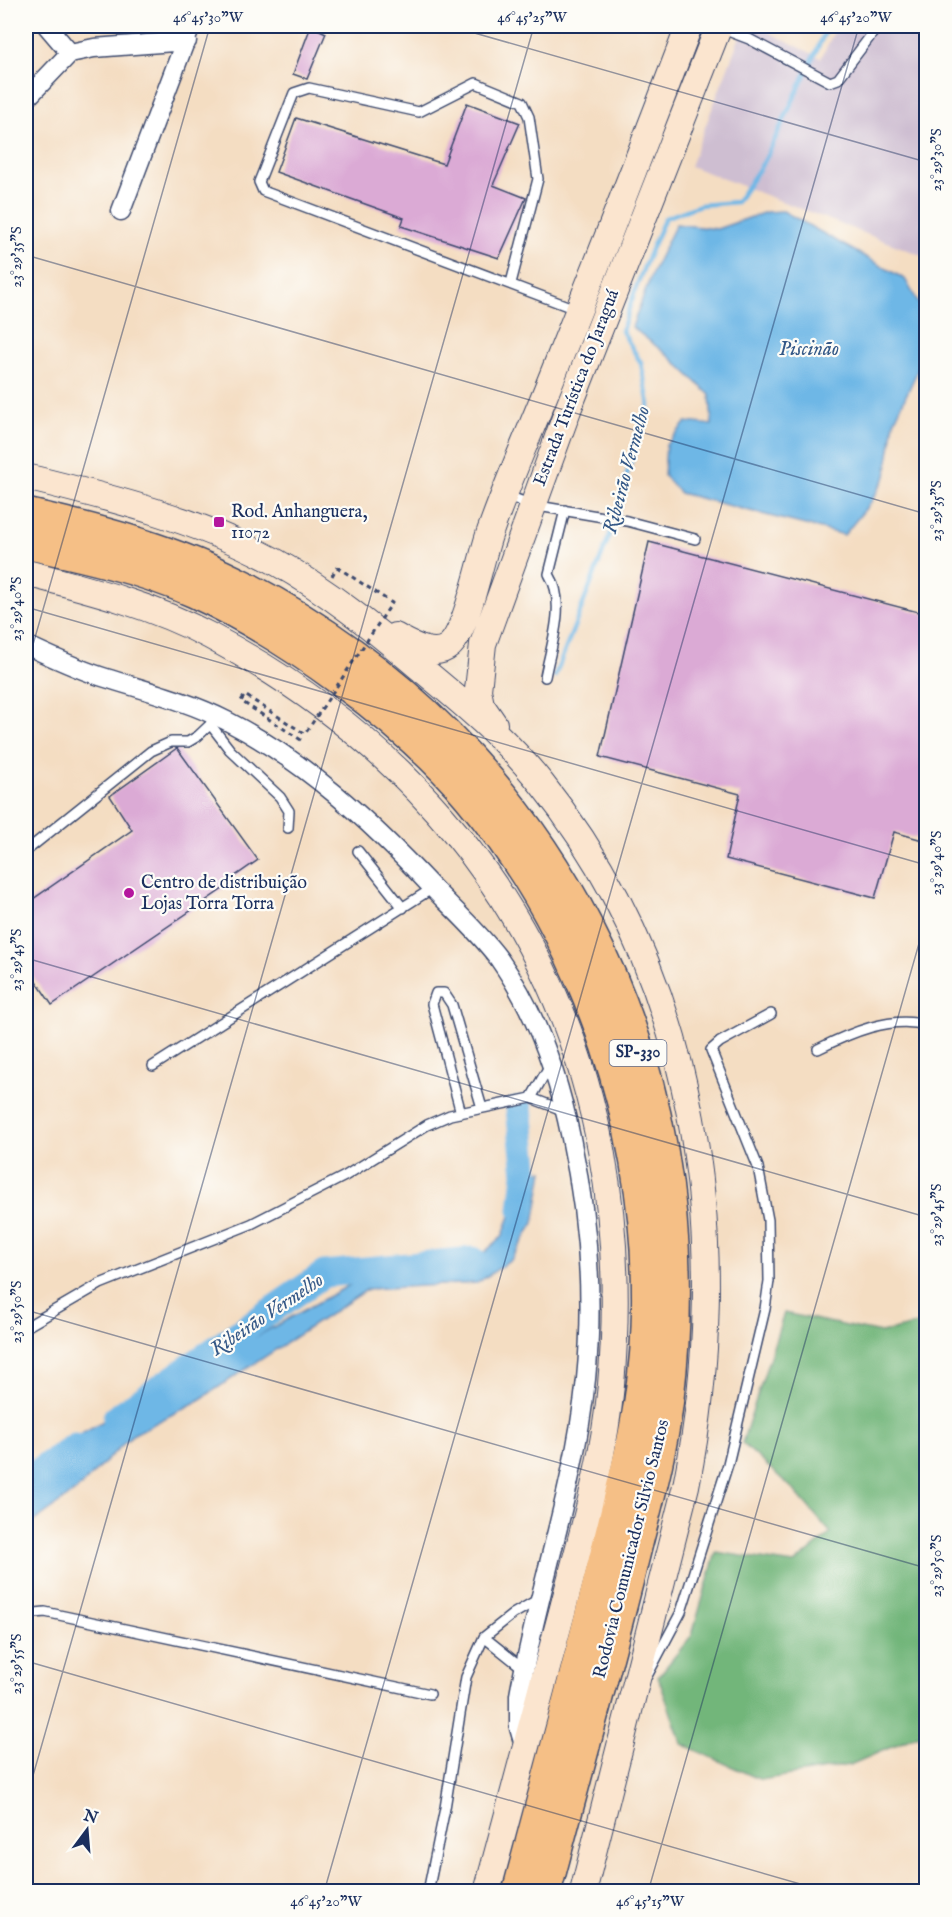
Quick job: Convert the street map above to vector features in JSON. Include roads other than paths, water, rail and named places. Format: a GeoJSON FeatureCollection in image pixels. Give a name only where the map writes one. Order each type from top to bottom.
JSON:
{"type":"FeatureCollection","features":[{"type":"Feature","properties":{"kind":"highway","name":"Rodovia Comunicador Silvio Santos"},"geometry":{"type":"LineString","coordinates":[[26,515],[137,543],[245,588],[343,649],[427,716],[461,748],[524,823],[566,888],[608,970],[631,1029],[664,1165],[672,1234],[672,1303],[667,1402],[650,1487],[544,1892]]}},
{"type":"Feature","properties":{"kind":"highway","name":"Rodovia Comunicador Silvio Santos"},"geometry":{"type":"LineString","coordinates":[[26,542],[126,567],[195,591],[287,641],[358,693],[399,727],[469,795],[541,897],[570,953],[613,1062],[631,1133],[642,1202],[649,1298],[642,1388],[622,1494],[519,1892]]}},
{"type":"Feature","properties":{"kind":"main road","name":"Estrada Turística do Jaraguá"},"geometry":{"type":"LineString","coordinates":[[512,750],[481,705],[477,679],[483,644],[532,504],[591,314],[689,26]]}},
{"type":"Feature","properties":{"kind":"main road","name":"Estrada Turística do Jaraguá"},"geometry":{"type":"LineString","coordinates":[[360,618],[423,649],[439,651],[448,648],[462,628],[481,556],[503,494],[591,314],[719,26]]}},
{"type":"Feature","properties":{"kind":"main road"},"geometry":{"type":"LineString","coordinates":[[26,477],[116,499],[189,522],[274,561],[323,589],[446,689],[512,750],[540,782],[586,847],[642,951],[680,1060],[698,1159],[708,1258],[699,1423],[686,1486],[583,1892]]}},
{"type":"Feature","properties":{"kind":"main road"},"geometry":{"type":"LineString","coordinates":[[26,573],[92,590],[144,608],[209,635],[297,687],[349,727],[426,797],[473,853],[522,928],[570,1030],[585,1081],[602,1158],[610,1226],[614,1311],[611,1386],[596,1480],[487,1892]]}},
{"type":"Feature","properties":{"kind":"street"},"geometry":{"type":"LineString","coordinates":[[47,26],[70,53]]}},
{"type":"Feature","properties":{"kind":"street"},"geometry":{"type":"LineString","coordinates":[[26,99],[70,53],[189,33],[121,211]]}},
{"type":"Feature","properties":{"kind":"street"},"geometry":{"type":"LineString","coordinates":[[26,645],[103,677],[185,702],[214,721],[289,760],[339,796],[397,849],[497,957],[529,1009],[552,1062],[565,1110],[582,1187],[590,1284],[586,1380],[568,1483],[519,1695],[519,1716],[525,1750]]}},
{"type":"Feature","properties":{"kind":"lane"},"geometry":{"type":"LineString","coordinates":[[719,26],[749,39],[830,82],[837,79],[878,26]]}},
{"type":"Feature","properties":{"kind":"lane"},"geometry":{"type":"LineString","coordinates":[[511,283],[538,179],[529,117],[522,102],[476,82],[419,112],[309,88],[294,93],[259,182],[263,191],[591,314]]}},
{"type":"Feature","properties":{"kind":"lane"},"geometry":{"type":"LineString","coordinates":[[503,494],[532,504],[662,530],[695,539]]}},
{"type":"Feature","properties":{"kind":"lane"},"geometry":{"type":"LineString","coordinates":[[545,677],[558,603],[555,584],[549,574],[565,510]]}},
{"type":"Feature","properties":{"kind":"lane"},"geometry":{"type":"LineString","coordinates":[[26,851],[151,751],[171,742],[188,742],[214,721],[230,750],[280,797],[289,811],[288,828]]}},
{"type":"Feature","properties":{"kind":"lane"},"geometry":{"type":"LineString","coordinates":[[358,851],[403,908]]}},
{"type":"Feature","properties":{"kind":"lane"},"geometry":{"type":"LineString","coordinates":[[153,1066],[433,888]]}},
{"type":"Feature","properties":{"kind":"lane"},"geometry":{"type":"LineString","coordinates":[[462,1113],[432,1004],[436,993],[444,993],[452,1005],[482,1108]]}},
{"type":"Feature","properties":{"kind":"lane"},"geometry":{"type":"LineString","coordinates":[[632,1698],[659,1658],[681,1612],[728,1464],[765,1309],[770,1252],[768,1220],[758,1167],[711,1053],[720,1042],[771,1014]]}},
{"type":"Feature","properties":{"kind":"lane"},"geometry":{"type":"LineString","coordinates":[[818,1049],[849,1035],[889,1023],[909,1020],[927,1025]]}},
{"type":"Feature","properties":{"kind":"lane"},"geometry":{"type":"LineString","coordinates":[[531,1098],[552,1062]]}},
{"type":"Feature","properties":{"kind":"lane"},"geometry":{"type":"LineString","coordinates":[[26,1327],[100,1284],[251,1224],[345,1176],[427,1125],[462,1113],[531,1098],[565,1110]]}},
{"type":"Feature","properties":{"kind":"lane"},"geometry":{"type":"LineString","coordinates":[[428,1892],[445,1808],[466,1677],[484,1637],[513,1614],[542,1598]]}},
{"type":"Feature","properties":{"kind":"lane"},"geometry":{"type":"LineString","coordinates":[[26,1614],[45,1612],[430,1694]]}},
{"type":"Feature","properties":{"kind":"lane"},"geometry":{"type":"LineString","coordinates":[[484,1637],[524,1669]]}},
{"type":"Feature","properties":{"kind":"water","name":"Piscinão"},"geometry":{"type":"Polygon","coordinates":[[[783,211],[905,279],[926,316],[926,352],[894,422],[886,476],[871,502],[844,535],[680,493],[664,476],[666,445],[686,422],[712,425],[710,395],[670,357],[632,327],[652,273],[676,224],[717,229],[766,212],[783,211]]]}},
{"type":"Feature","properties":{"kind":"water","name":"Ribeirão Vermelho"},"geometry":{"type":"Polygon","coordinates":[[[543,1171],[534,1223],[511,1260],[477,1283],[368,1289],[196,1402],[132,1435],[77,1490],[26,1527],[26,1489],[50,1460],[83,1432],[364,1277],[481,1255],[502,1237],[512,1211],[515,1176],[543,1171]]]}},
{"type":"Feature","properties":{"kind":"waterway","name":"Ribeirão Vermelho"},"geometry":{"type":"LineString","coordinates":[[555,676],[616,519],[627,474],[649,405],[641,363],[622,331],[653,246],[665,218],[700,205],[737,202],[765,160],[828,26]]}},
{"type":"Feature","properties":{"kind":"waterway","name":"Ribeirão Vermelho"},"geometry":{"type":"LineString","coordinates":[[519,1109],[526,1174],[522,1210]]}},
{"type":"Feature","properties":{"kind":"waterway","name":"Ribeirão Vermelho"},"geometry":{"type":"LineString","coordinates":[[116,1418],[324,1274],[473,1260]]}},
{"type":"Feature","properties":{"kind":"waterway","name":"Ribeirão Vermelho"},"geometry":{"type":"LineString","coordinates":[[26,1480],[75,1446]]}},
{"type":"Feature","properties":{"kind":"place","name":"Rod. Anhanguera, 11072"},"geometry":{"type":"Point","coordinates":[219,522]}},
{"type":"Feature","properties":{"kind":"place","name":"Centro de distribuição Lojas Torra Torra"},"geometry":{"type":"Point","coordinates":[129,893]}}]}
